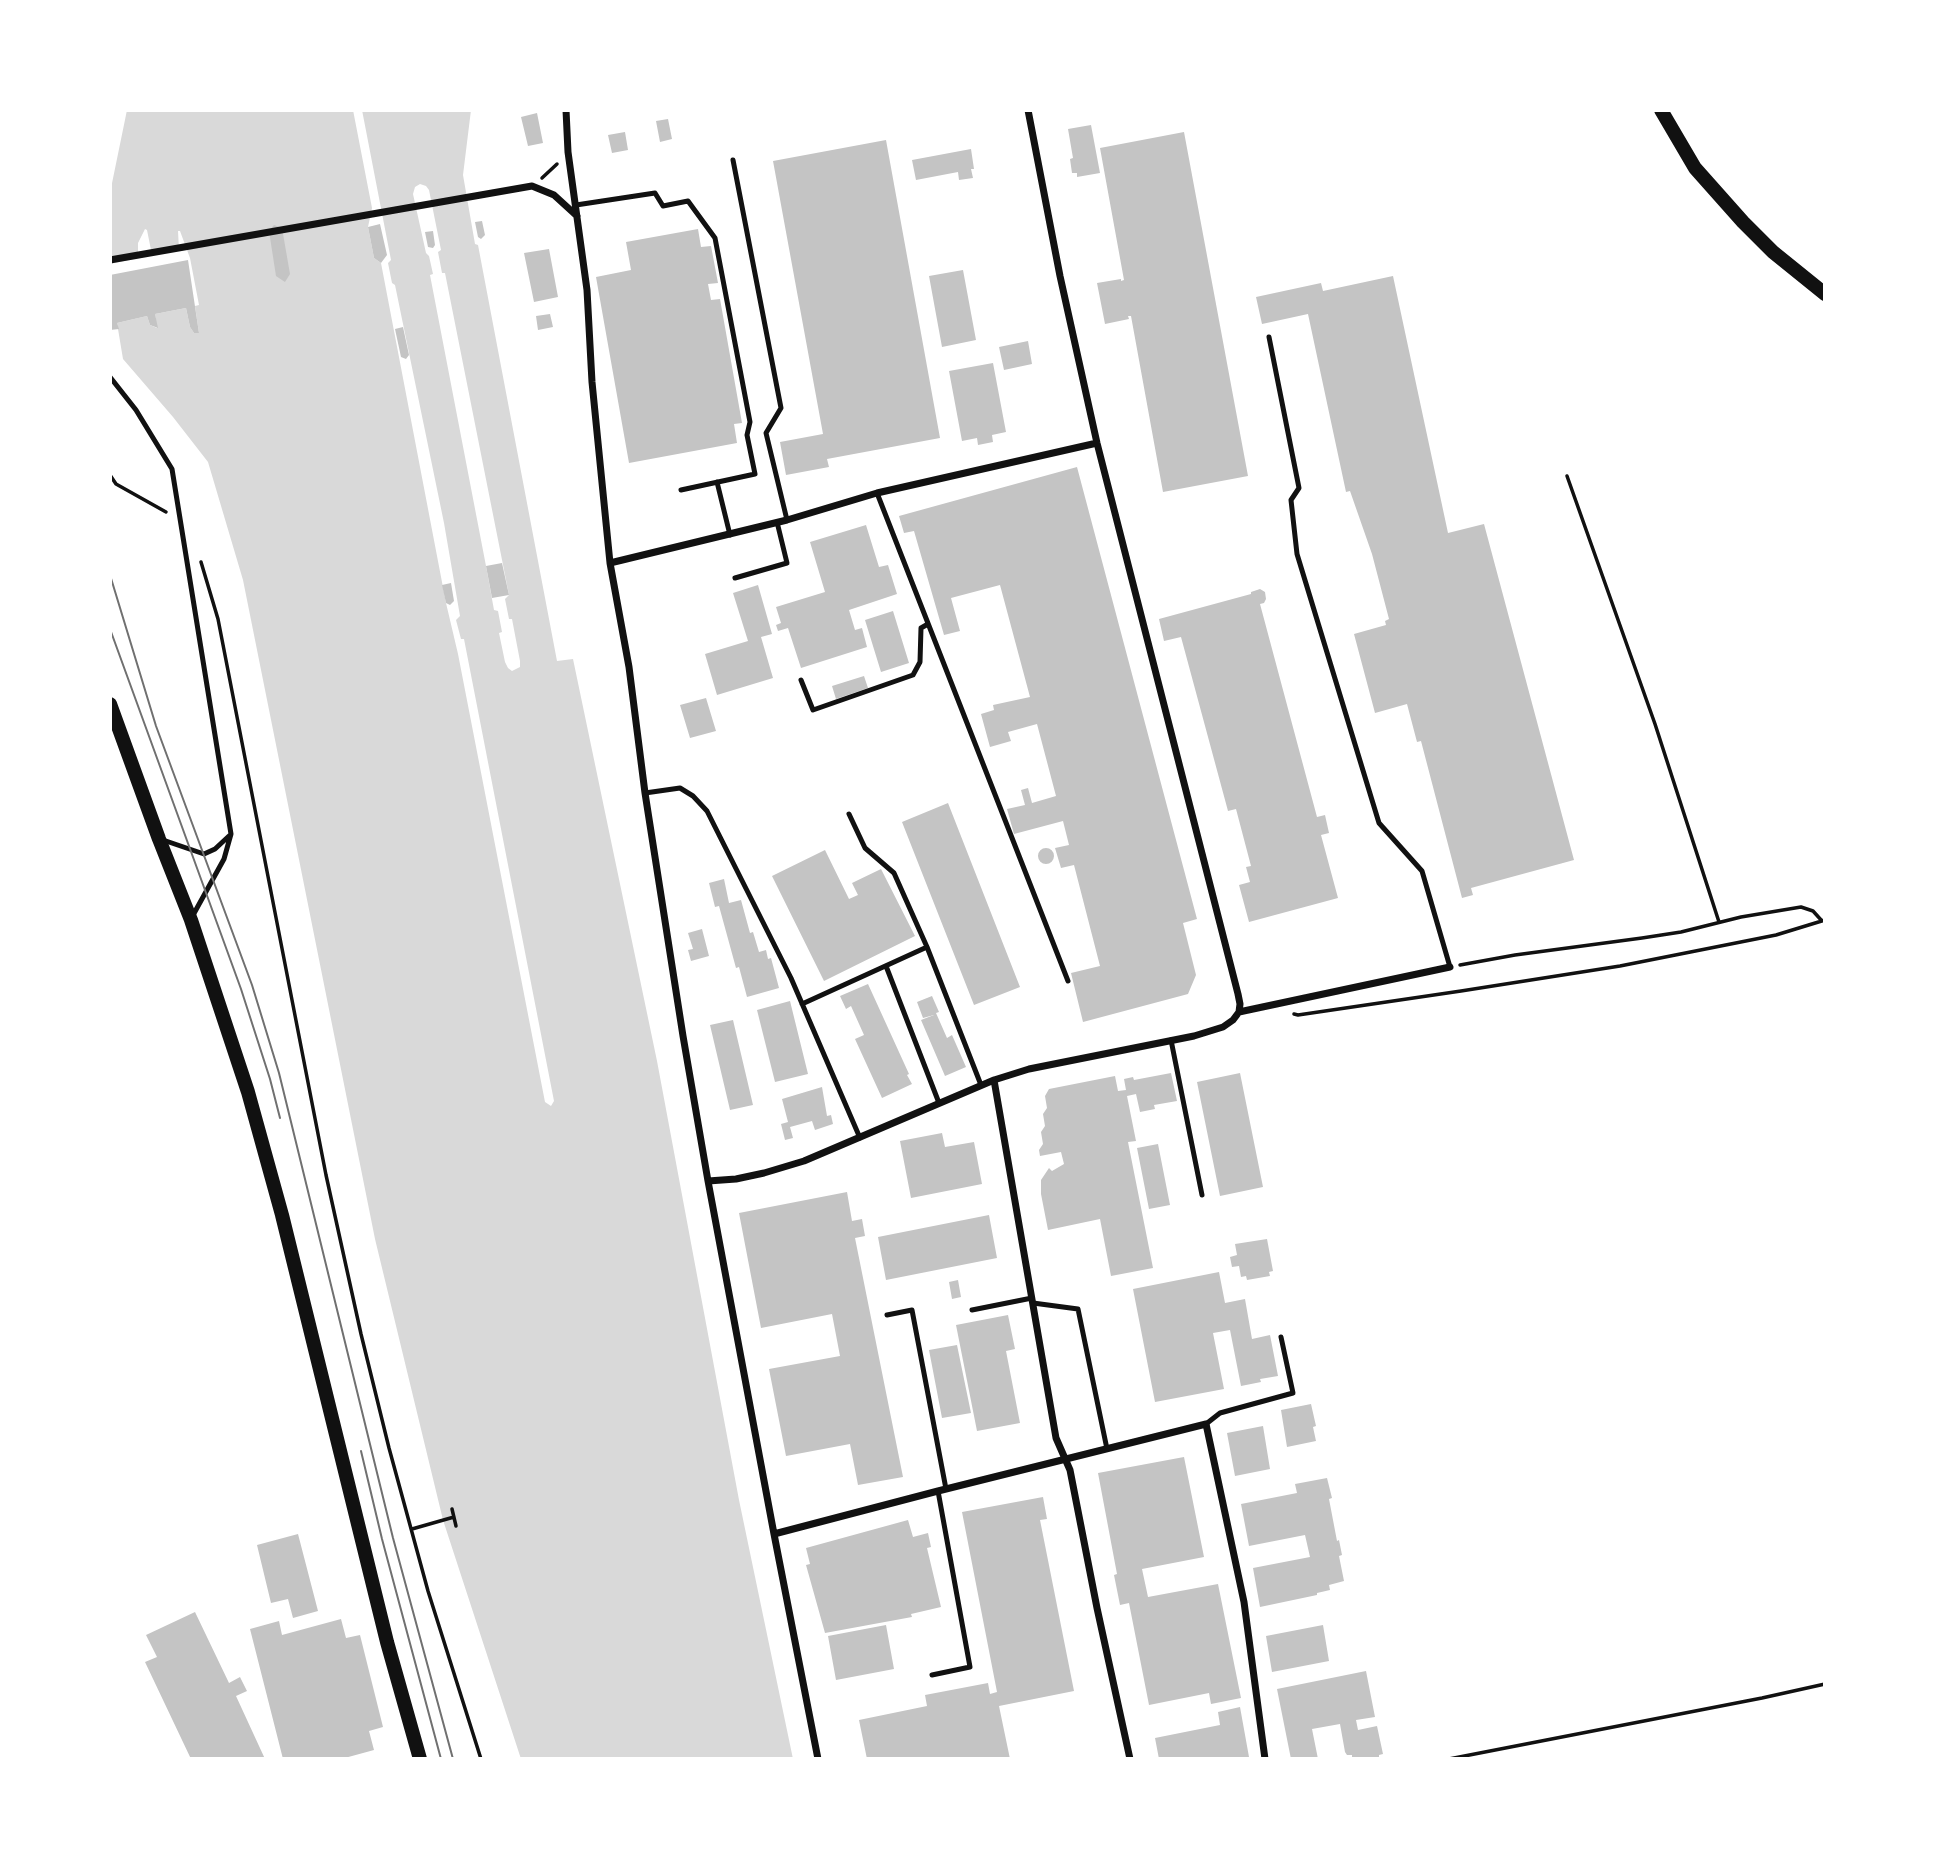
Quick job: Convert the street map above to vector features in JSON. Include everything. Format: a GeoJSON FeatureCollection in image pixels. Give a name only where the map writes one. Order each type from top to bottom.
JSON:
{"type":"FeatureCollection","features":[{"type":"Feature","properties":{"kind":"main road"},"geometry":{"type":"LineString","coordinates":[[1661,110],[1695,168],[1743,222],[1773,252],[1825,294]]}},
{"type":"Feature","properties":{"kind":"main road"},"geometry":{"type":"LineString","coordinates":[[110,704],[191,919],[248,1091],[282,1215],[370,1576],[420,1759]]}},
{"type":"Feature","properties":{"kind":"street"},"geometry":{"type":"LineString","coordinates":[[566,110],[568,152],[587,290],[592,382],[610,564],[629,667],[645,793],[708,1181],[818,1759]]}},
{"type":"Feature","properties":{"kind":"street"},"geometry":{"type":"LineString","coordinates":[[708,1181],[764,1174],[804,1161],[994,1080],[1029,1069],[1223,1027],[1239,1012],[1238,994],[1097,443],[1057,263],[1028,110]]}},
{"type":"Feature","properties":{"kind":"street"},"geometry":{"type":"LineString","coordinates":[[110,260],[532,186],[554,195],[577,217]]}},
{"type":"Feature","properties":{"kind":"street"},"geometry":{"type":"LineString","coordinates":[[610,564],[777,523],[877,493],[1097,443]]}},
{"type":"Feature","properties":{"kind":"street"},"geometry":{"type":"LineString","coordinates":[[1239,1012],[1450,967]]}},
{"type":"Feature","properties":{"kind":"street"},"geometry":{"type":"LineString","coordinates":[[994,1080],[1056,1438],[1070,1470],[1130,1759]]}},
{"type":"Feature","properties":{"kind":"street"},"geometry":{"type":"LineString","coordinates":[[774,1534],[1206,1424],[1244,1602],[1265,1759]]}},
{"type":"Feature","properties":{"kind":"lane"},"geometry":{"type":"LineString","coordinates":[[733,160],[781,408],[766,433],[787,520]]}},
{"type":"Feature","properties":{"kind":"lane"},"geometry":{"type":"LineString","coordinates":[[576,205],[655,194],[663,206],[688,201],[715,238],[750,422],[747,435],[755,474],[681,490]]}},
{"type":"Feature","properties":{"kind":"lane"},"geometry":{"type":"LineString","coordinates":[[1269,337],[1299,488],[1291,500],[1297,554],[1379,823],[1422,871],[1450,967]]}},
{"type":"Feature","properties":{"kind":"lane"},"geometry":{"type":"LineString","coordinates":[[110,377],[136,410],[172,469],[231,834],[224,859],[191,919]]}},
{"type":"Feature","properties":{"kind":"lane"},"geometry":{"type":"LineString","coordinates":[[717,482],[730,535]]}},
{"type":"Feature","properties":{"kind":"lane"},"geometry":{"type":"LineString","coordinates":[[877,493],[1068,981]]}},
{"type":"Feature","properties":{"kind":"lane"},"geometry":{"type":"LineString","coordinates":[[735,578],[787,563],[777,523]]}},
{"type":"Feature","properties":{"kind":"lane"},"geometry":{"type":"LineString","coordinates":[[801,680],[813,710],[913,675],[920,662],[921,628],[928,624]]}},
{"type":"Feature","properties":{"kind":"lane"},"geometry":{"type":"LineString","coordinates":[[645,793],[680,788],[693,796],[707,811],[784,965],[860,1138]]}},
{"type":"Feature","properties":{"kind":"lane"},"geometry":{"type":"LineString","coordinates":[[849,814],[865,848],[894,873],[927,947],[981,1085]]}},
{"type":"Feature","properties":{"kind":"lane"},"geometry":{"type":"LineString","coordinates":[[159,839],[204,854],[215,849],[231,834]]}},
{"type":"Feature","properties":{"kind":"lane"},"geometry":{"type":"LineString","coordinates":[[802,1004],[927,947]]}},
{"type":"Feature","properties":{"kind":"lane"},"geometry":{"type":"LineString","coordinates":[[886,966],[939,1103]]}},
{"type":"Feature","properties":{"kind":"lane"},"geometry":{"type":"LineString","coordinates":[[1171,1040],[1202,1195]]}},
{"type":"Feature","properties":{"kind":"lane"},"geometry":{"type":"LineString","coordinates":[[972,1310],[1032,1300],[1079,1309],[1107,1449]]}},
{"type":"Feature","properties":{"kind":"lane"},"geometry":{"type":"LineString","coordinates":[[887,1315],[912,1310],[970,1667],[932,1675]]}},
{"type":"Feature","properties":{"kind":"lane"},"geometry":{"type":"LineString","coordinates":[[1206,1424],[1220,1413],[1293,1393],[1281,1337]]}},
{"type":"Feature","properties":{"kind":"path"},"geometry":{"type":"LineString","coordinates":[[532,186],[568,152]]}},
{"type":"Feature","properties":{"kind":"path"},"geometry":{"type":"LineString","coordinates":[[110,475],[116,484],[180,520]]}},
{"type":"Feature","properties":{"kind":"path"},"geometry":{"type":"LineString","coordinates":[[1567,476],[1655,724],[1719,922]]}},
{"type":"Feature","properties":{"kind":"path"},"geometry":{"type":"LineString","coordinates":[[199,559],[218,619],[329,1188],[361,1334],[428,1591],[481,1759]]}},
{"type":"Feature","properties":{"kind":"path"},"geometry":{"type":"LineString","coordinates":[[1450,967],[1515,955],[1642,938],[1741,916],[1801,907],[1813,911],[1823,920]]}},
{"type":"Feature","properties":{"kind":"path"},"geometry":{"type":"LineString","coordinates":[[1284,1003],[1289,1012],[1298,1015],[1475,989],[1620,966],[1776,935],[1823,920]]}},
{"type":"Feature","properties":{"kind":"path"},"geometry":{"type":"LineString","coordinates":[[452,1509],[456,1526]]}},
{"type":"Feature","properties":{"kind":"path"},"geometry":{"type":"LineString","coordinates":[[412,1529],[454,1517]]}},
{"type":"Feature","properties":{"kind":"path"},"geometry":{"type":"LineString","coordinates":[[1450,1759],[1825,1684]]}},
{"type":"Feature","properties":{"kind":"shaded area"},"geometry":{"type":"Polygon","coordinates":[[[127,110],[353,110],[372,208],[368,227],[374,258],[381,263],[545,1102],[551,1106],[554,1101],[464,639],[461,639],[456,620],[460,616],[444,523],[395,285],[392,283],[388,263],[391,260],[362,110],[471,110],[463,175],[475,244],[478,245],[557,661],[573,659],[657,1061],[739,1500],[793,1759],[521,1759],[443,1520],[375,1239],[243,580],[208,462],[123,359],[117,323],[147,316],[150,325],[157,328],[155,314],[186,308],[190,327],[194,333],[199,333],[195,306],[199,305],[190,258],[180,231],[179,250],[152,255],[145,229],[138,243],[138,258],[110,264],[110,193],[127,110]],[[420,184],[415,187],[413,194],[433,274],[430,275],[494,610],[498,611],[505,662],[512,671],[520,667],[520,661],[512,619],[509,619],[505,599],[509,595],[445,273],[442,273],[438,252],[441,250],[429,190],[420,184]]]}},
{"type":"Feature","properties":{"kind":"building"},"geometry":{"type":"Polygon","coordinates":[[[537,113],[543,143],[528,146],[521,117],[537,113]]]}},
{"type":"Feature","properties":{"kind":"building"},"geometry":{"type":"Polygon","coordinates":[[[668,119],[672,139],[660,142],[656,121],[668,119]]]}},
{"type":"Feature","properties":{"kind":"building"},"geometry":{"type":"Polygon","coordinates":[[[1091,125],[1100,173],[1077,177],[1077,173],[1072,173],[1070,159],[1073,158],[1068,129],[1091,125]]]}},
{"type":"Feature","properties":{"kind":"building"},"geometry":{"type":"Polygon","coordinates":[[[625,132],[628,150],[612,153],[608,135],[625,132]]]}},
{"type":"Feature","properties":{"kind":"building"},"geometry":{"type":"Polygon","coordinates":[[[1184,132],[1248,476],[1163,492],[1131,316],[1128,316],[1129,319],[1105,324],[1097,283],[1124,280],[1100,148],[1184,132]]]}},
{"type":"Feature","properties":{"kind":"building"},"geometry":{"type":"Polygon","coordinates":[[[886,140],[940,438],[827,459],[829,467],[786,475],[780,442],[823,434],[773,161],[886,140]]]}},
{"type":"Feature","properties":{"kind":"building"},"geometry":{"type":"Polygon","coordinates":[[[971,149],[973,178],[959,180],[958,172],[916,180],[912,160],[971,149]]]}},
{"type":"Feature","properties":{"kind":"building"},"geometry":{"type":"Polygon","coordinates":[[[482,221],[485,235],[481,239],[478,237],[475,222],[482,221]]]}},
{"type":"Feature","properties":{"kind":"building"},"geometry":{"type":"Polygon","coordinates":[[[380,224],[387,255],[381,263],[374,258],[368,227],[380,224]]]}},
{"type":"Feature","properties":{"kind":"building"},"geometry":{"type":"Polygon","coordinates":[[[274,225],[282,228],[290,274],[285,282],[276,276],[269,231],[274,225]]]}},
{"type":"Feature","properties":{"kind":"building"},"geometry":{"type":"Polygon","coordinates":[[[698,229],[701,247],[711,246],[718,283],[708,284],[711,300],[720,299],[742,423],[734,424],[737,443],[629,463],[596,277],[631,270],[626,242],[698,229]]]}},
{"type":"Feature","properties":{"kind":"building"},"geometry":{"type":"Polygon","coordinates":[[[433,231],[433,248],[428,247],[425,232],[433,231]]]}},
{"type":"Feature","properties":{"kind":"building"},"geometry":{"type":"Polygon","coordinates":[[[549,249],[558,297],[534,302],[524,253],[549,249]]]}},
{"type":"Feature","properties":{"kind":"building"},"geometry":{"type":"Polygon","coordinates":[[[188,260],[199,333],[194,333],[190,327],[186,308],[155,314],[158,328],[150,325],[147,316],[117,323],[119,329],[110,330],[110,275],[188,260]]]}},
{"type":"Feature","properties":{"kind":"building"},"geometry":{"type":"Polygon","coordinates":[[[963,270],[976,340],[942,347],[929,276],[963,270]]]}},
{"type":"Feature","properties":{"kind":"building"},"geometry":{"type":"Polygon","coordinates":[[[1393,276],[1448,533],[1484,524],[1574,860],[1471,888],[1473,895],[1462,898],[1421,741],[1417,742],[1407,704],[1375,713],[1354,634],[1386,625],[1385,621],[1389,619],[1372,554],[1350,491],[1346,492],[1308,314],[1262,324],[1256,297],[1321,283],[1323,291],[1393,276]]]}},
{"type":"Feature","properties":{"kind":"building"},"geometry":{"type":"Polygon","coordinates":[[[550,314],[553,327],[538,330],[536,316],[550,314]]]}},
{"type":"Feature","properties":{"kind":"building"},"geometry":{"type":"Polygon","coordinates":[[[403,327],[409,355],[406,359],[401,357],[395,329],[403,327]]]}},
{"type":"Feature","properties":{"kind":"building"},"geometry":{"type":"Polygon","coordinates":[[[1028,341],[1032,364],[1004,370],[999,347],[1028,341]]]}},
{"type":"Feature","properties":{"kind":"building"},"geometry":{"type":"Polygon","coordinates":[[[993,363],[1006,432],[992,435],[993,442],[978,445],[977,438],[962,441],[949,371],[993,363]]]}},
{"type":"Feature","properties":{"kind":"building"},"geometry":{"type":"Polygon","coordinates":[[[1077,467],[1197,919],[1183,923],[1196,975],[1188,994],[1083,1022],[1071,973],[1100,966],[1074,865],[1061,868],[1055,848],[1069,845],[1063,821],[1014,834],[1007,809],[1025,805],[1021,790],[1028,788],[1032,803],[1056,796],[1037,724],[1008,732],[1011,741],[990,747],[981,714],[994,710],[993,705],[1030,697],[1000,585],[951,598],[960,631],[944,635],[914,531],[904,533],[899,516],[1077,467]]]}},
{"type":"Feature","properties":{"kind":"building"},"geometry":{"type":"Polygon","coordinates":[[[866,525],[879,567],[888,565],[897,594],[849,610],[855,630],[862,628],[867,647],[801,668],[788,628],[778,631],[776,625],[781,623],[776,607],[825,592],[810,542],[866,525]]]}},
{"type":"Feature","properties":{"kind":"building"},"geometry":{"type":"Polygon","coordinates":[[[502,563],[509,595],[492,598],[486,566],[502,563]]]}},
{"type":"Feature","properties":{"kind":"building"},"geometry":{"type":"Polygon","coordinates":[[[451,583],[454,601],[450,605],[446,603],[442,585],[451,583]]]}},
{"type":"Feature","properties":{"kind":"building"},"geometry":{"type":"Polygon","coordinates":[[[758,585],[772,634],[761,637],[773,678],[717,695],[705,654],[748,641],[733,593],[758,585]]]}},
{"type":"Feature","properties":{"kind":"building"},"geometry":{"type":"Polygon","coordinates":[[[1260,589],[1265,592],[1266,599],[1260,604],[1317,817],[1325,815],[1329,833],[1321,835],[1338,898],[1249,922],[1239,885],[1250,882],[1246,867],[1251,866],[1236,809],[1228,811],[1181,637],[1164,641],[1159,619],[1251,594],[1260,589]]]}},
{"type":"Feature","properties":{"kind":"building"},"geometry":{"type":"Polygon","coordinates":[[[893,611],[909,663],[881,672],[865,620],[893,611]]]}},
{"type":"Feature","properties":{"kind":"building"},"geometry":{"type":"Polygon","coordinates":[[[864,676],[868,688],[836,699],[832,686],[864,676]]]}},
{"type":"Feature","properties":{"kind":"building"},"geometry":{"type":"Polygon","coordinates":[[[706,698],[716,731],[690,738],[680,705],[706,698]]]}},
{"type":"Feature","properties":{"kind":"building"},"geometry":{"type":"Polygon","coordinates":[[[948,803],[1020,987],[974,1005],[902,822],[948,803]]]}},
{"type":"Feature","properties":{"kind":"building"},"geometry":{"type":"Polygon","coordinates":[[[1046,848],[1054,856],[1046,864],[1038,856],[1046,848]]]}},
{"type":"Feature","properties":{"kind":"building"},"geometry":{"type":"Polygon","coordinates":[[[825,850],[849,899],[858,895],[852,883],[881,869],[915,936],[824,981],[772,876],[825,850]]]}},
{"type":"Feature","properties":{"kind":"building"},"geometry":{"type":"Polygon","coordinates":[[[724,879],[729,903],[741,900],[750,933],[753,932],[759,952],[766,950],[768,959],[771,958],[779,988],[747,997],[719,906],[715,907],[709,883],[724,879]]]}},
{"type":"Feature","properties":{"kind":"building"},"geometry":{"type":"Polygon","coordinates":[[[702,929],[709,956],[691,961],[688,950],[693,949],[688,933],[702,929]]]}},
{"type":"Feature","properties":{"kind":"building"},"geometry":{"type":"Polygon","coordinates":[[[868,984],[912,1084],[882,1098],[855,1039],[864,1035],[851,1006],[846,1009],[840,996],[868,984]]]}},
{"type":"Feature","properties":{"kind":"building"},"geometry":{"type":"Polygon","coordinates":[[[932,996],[947,1038],[952,1035],[966,1067],[945,1076],[921,1020],[934,1015],[923,1018],[917,1002],[932,996]]]}},
{"type":"Feature","properties":{"kind":"building"},"geometry":{"type":"Polygon","coordinates":[[[790,1001],[808,1074],[775,1082],[757,1010],[790,1001]]]}},
{"type":"Feature","properties":{"kind":"building"},"geometry":{"type":"Polygon","coordinates":[[[733,1020],[753,1105],[730,1110],[710,1025],[733,1020]]]}},
{"type":"Feature","properties":{"kind":"building"},"geometry":{"type":"Polygon","coordinates":[[[1171,1073],[1177,1101],[1154,1105],[1155,1109],[1140,1112],[1136,1094],[1127,1096],[1136,1141],[1128,1142],[1153,1268],[1111,1276],[1100,1219],[1048,1230],[1041,1180],[1049,1168],[1052,1171],[1064,1164],[1061,1152],[1040,1156],[1039,1150],[1043,1144],[1041,1132],[1045,1126],[1043,1114],[1047,1108],[1045,1096],[1049,1089],[1115,1076],[1118,1091],[1126,1090],[1124,1079],[1133,1077],[1134,1080],[1171,1073]]]}},
{"type":"Feature","properties":{"kind":"building"},"geometry":{"type":"Polygon","coordinates":[[[1240,1073],[1263,1187],[1220,1196],[1197,1082],[1240,1073]]]}},
{"type":"Feature","properties":{"kind":"building"},"geometry":{"type":"Polygon","coordinates":[[[822,1087],[827,1116],[831,1115],[833,1124],[815,1130],[812,1121],[790,1127],[793,1138],[785,1140],[781,1124],[788,1122],[782,1099],[822,1087]]]}},
{"type":"Feature","properties":{"kind":"building"},"geometry":{"type":"Polygon","coordinates":[[[942,1133],[945,1147],[974,1142],[982,1184],[911,1198],[900,1141],[942,1133]]]}},
{"type":"Feature","properties":{"kind":"building"},"geometry":{"type":"Polygon","coordinates":[[[1158,1144],[1170,1205],[1149,1209],[1137,1148],[1158,1144]]]}},
{"type":"Feature","properties":{"kind":"building"},"geometry":{"type":"Polygon","coordinates":[[[847,1192],[852,1221],[862,1219],[865,1236],[855,1238],[903,1477],[858,1485],[850,1444],[786,1456],[769,1369],[840,1356],[832,1314],[761,1328],[739,1213],[847,1192]]]}},
{"type":"Feature","properties":{"kind":"building"},"geometry":{"type":"Polygon","coordinates":[[[989,1215],[997,1258],[886,1280],[878,1237],[989,1215]]]}},
{"type":"Feature","properties":{"kind":"building"},"geometry":{"type":"Polygon","coordinates":[[[1267,1239],[1273,1271],[1269,1272],[1270,1276],[1247,1280],[1246,1276],[1241,1277],[1239,1266],[1232,1267],[1230,1257],[1237,1255],[1235,1244],[1267,1239]]]}},
{"type":"Feature","properties":{"kind":"building"},"geometry":{"type":"Polygon","coordinates":[[[1219,1272],[1225,1303],[1245,1299],[1252,1339],[1270,1335],[1278,1376],[1241,1386],[1230,1330],[1213,1333],[1224,1389],[1155,1402],[1133,1289],[1219,1272]]]}},
{"type":"Feature","properties":{"kind":"building"},"geometry":{"type":"Polygon","coordinates":[[[958,1280],[961,1297],[952,1299],[949,1282],[958,1280]]]}},
{"type":"Feature","properties":{"kind":"building"},"geometry":{"type":"Polygon","coordinates":[[[1008,1315],[1015,1349],[1006,1351],[1020,1423],[977,1431],[956,1325],[1008,1315]]]}},
{"type":"Feature","properties":{"kind":"building"},"geometry":{"type":"Polygon","coordinates":[[[957,1345],[971,1413],[942,1418],[929,1350],[957,1345]]]}},
{"type":"Feature","properties":{"kind":"building"},"geometry":{"type":"Polygon","coordinates":[[[1311,1404],[1316,1441],[1287,1447],[1281,1410],[1311,1404]]]}},
{"type":"Feature","properties":{"kind":"building"},"geometry":{"type":"Polygon","coordinates":[[[1263,1426],[1270,1469],[1235,1476],[1227,1433],[1263,1426]]]}},
{"type":"Feature","properties":{"kind":"building"},"geometry":{"type":"Polygon","coordinates":[[[1184,1457],[1204,1557],[1142,1569],[1148,1597],[1218,1584],[1241,1698],[1211,1704],[1209,1693],[1149,1705],[1129,1603],[1120,1605],[1114,1575],[1117,1574],[1098,1473],[1184,1457]]]}},
{"type":"Feature","properties":{"kind":"building"},"geometry":{"type":"Polygon","coordinates":[[[1327,1478],[1337,1541],[1339,1540],[1342,1555],[1339,1556],[1344,1581],[1329,1585],[1330,1590],[1317,1595],[1260,1607],[1253,1568],[1310,1557],[1305,1535],[1249,1546],[1241,1504],[1297,1493],[1295,1484],[1327,1478]]]}},
{"type":"Feature","properties":{"kind":"building"},"geometry":{"type":"Polygon","coordinates":[[[1043,1497],[1047,1519],[1040,1520],[1074,1691],[999,1706],[1010,1759],[867,1759],[859,1720],[927,1706],[925,1695],[988,1683],[990,1694],[997,1692],[962,1512],[1043,1497]]]}},
{"type":"Feature","properties":{"kind":"building"},"geometry":{"type":"Polygon","coordinates":[[[908,1520],[913,1537],[928,1533],[931,1547],[927,1548],[941,1607],[911,1614],[912,1617],[825,1633],[806,1565],[810,1564],[806,1548],[908,1520]]]}},
{"type":"Feature","properties":{"kind":"building"},"geometry":{"type":"Polygon","coordinates":[[[298,1534],[318,1611],[293,1618],[288,1599],[271,1603],[257,1545],[298,1534]]]}},
{"type":"Feature","properties":{"kind":"building"},"geometry":{"type":"Polygon","coordinates":[[[195,1612],[229,1683],[240,1677],[247,1691],[236,1696],[265,1759],[191,1759],[145,1662],[157,1657],[146,1635],[195,1612]]]}},
{"type":"Feature","properties":{"kind":"building"},"geometry":{"type":"Polygon","coordinates":[[[341,1619],[346,1638],[360,1635],[383,1727],[369,1731],[374,1750],[341,1759],[283,1759],[250,1629],[279,1621],[282,1635],[341,1619]]]}},
{"type":"Feature","properties":{"kind":"building"},"geometry":{"type":"Polygon","coordinates":[[[886,1625],[894,1669],[836,1680],[828,1636],[886,1625]]]}},
{"type":"Feature","properties":{"kind":"building"},"geometry":{"type":"Polygon","coordinates":[[[1323,1625],[1329,1661],[1272,1672],[1266,1636],[1323,1625]]]}},
{"type":"Feature","properties":{"kind":"building"},"geometry":{"type":"Polygon","coordinates":[[[1366,1671],[1375,1717],[1356,1720],[1358,1730],[1377,1726],[1383,1754],[1379,1755],[1379,1759],[1352,1759],[1352,1755],[1347,1755],[1340,1724],[1312,1729],[1318,1759],[1291,1759],[1277,1689],[1366,1671]]]}},
{"type":"Feature","properties":{"kind":"building"},"geometry":{"type":"Polygon","coordinates":[[[1240,1707],[1249,1757],[1159,1759],[1155,1738],[1220,1725],[1218,1712],[1240,1707]]]}},
{"type":"Feature","properties":{"kind":"tram line"},"geometry":{"type":"LineString","coordinates":[[110,575],[156,726],[252,985],[279,1073],[393,1538],[453,1759]]}},
{"type":"Feature","properties":{"kind":"tram line"},"geometry":{"type":"LineString","coordinates":[[110,629],[241,989],[280,1118]]}},
{"type":"Feature","properties":{"kind":"tram line"},"geometry":{"type":"LineString","coordinates":[[361,1451],[441,1759]]}}]}
